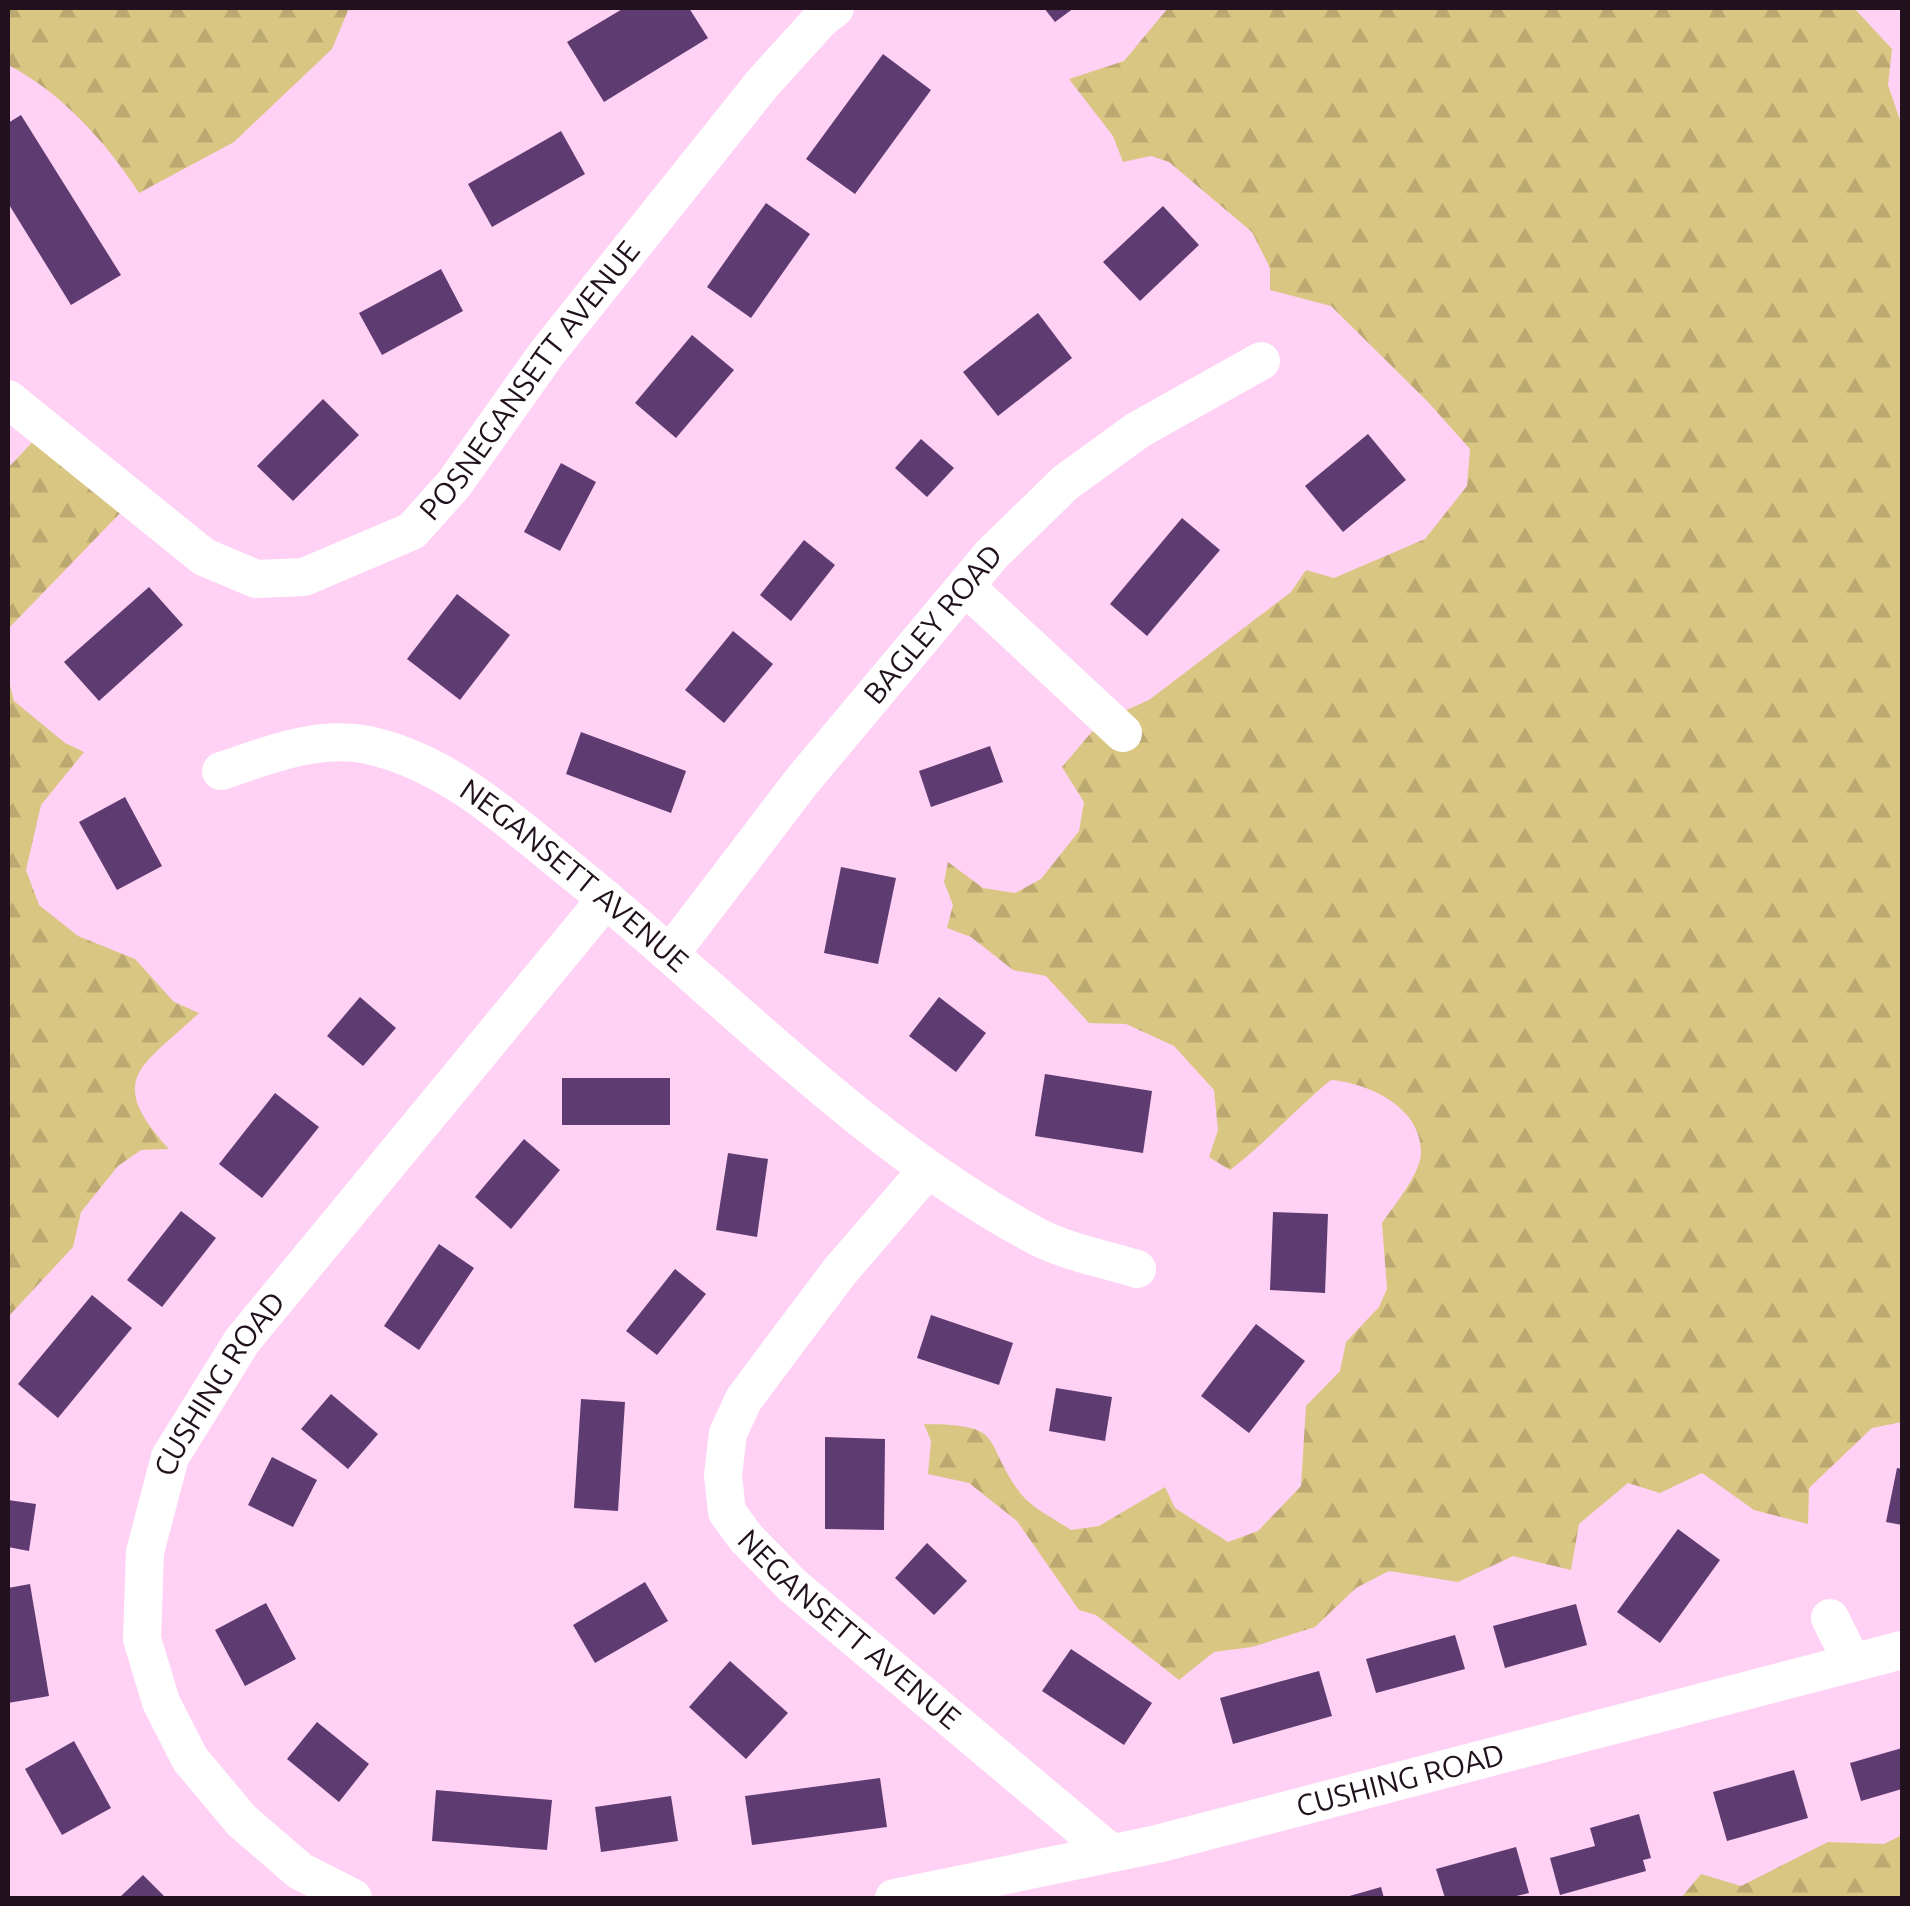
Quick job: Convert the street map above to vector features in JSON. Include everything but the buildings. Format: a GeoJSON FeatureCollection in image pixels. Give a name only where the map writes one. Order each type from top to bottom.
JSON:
{"type":"FeatureCollection","features":[{"type":"Feature","properties":{"kind":"street","name":"POSNEGANSETT AVENUE"},"geometry":{"type":"LineString","coordinates":[[8,399],[204,557],[256,579],[304,577],[412,531],[454,484],[547,353],[762,84],[821,19],[836,8]]}},
{"type":"Feature","properties":{"kind":"street","name":"BAGLEY ROAD"},"geometry":{"type":"LineString","coordinates":[[670,954],[802,780],[992,554],[1065,483],[1138,430],[1261,362]]}},
{"type":"Feature","properties":{"kind":"street"},"geometry":{"type":"LineString","coordinates":[[967,588],[1123,733]]}},
{"type":"Feature","properties":{"kind":"street","name":"NEGANSETT AVENUE"},"geometry":{"type":"LineString","coordinates":[[221,771],[304,744],[365,744],[417,760],[469,790],[606,899],[855,1114],[928,1169],[1039,1238],[1137,1269]]}},
{"type":"Feature","properties":{"kind":"street","name":"CUSHING ROAD"},"geometry":{"type":"LineString","coordinates":[[353,1898],[285,1859],[242,1822],[190,1759],[160,1702],[142,1639],[150,1533],[170,1457],[242,1340],[606,899]]}},
{"type":"Feature","properties":{"kind":"street","name":"NEGANSETT AVENUE"},"geometry":{"type":"LineString","coordinates":[[928,1169],[840,1271],[744,1399],[728,1433],[723,1475],[727,1512],[792,1586],[1112,1853]]}},
{"type":"Feature","properties":{"kind":"street"},"geometry":{"type":"LineString","coordinates":[[1830,1618],[1852,1662]]}},
{"type":"Feature","properties":{"kind":"street","name":"CUSHING ROAD"},"geometry":{"type":"LineString","coordinates":[[894,1898],[1238,1824],[1902,1650]]}},
{"type":"Feature","properties":{"kind":"green space"},"geometry":{"type":"Polygon","coordinates":[[[8,8],[349,8],[332,49],[234,142],[139,193],[81,120],[46,89],[8,65],[8,8]]]}},
{"type":"Feature","properties":{"kind":"green space"},"geometry":{"type":"Polygon","coordinates":[[[1168,8],[1854,8],[1892,49],[1888,85],[1902,126],[1902,1422],[1872,1428],[1809,1488],[1808,1524],[1754,1510],[1702,1473],[1660,1493],[1628,1483],[1579,1524],[1571,1570],[1513,1556],[1458,1582],[1389,1571],[1356,1588],[1315,1627],[1252,1647],[1214,1652],[1179,1680],[1096,1615],[1079,1610],[1017,1521],[969,1483],[928,1474],[931,1441],[924,1424],[981,1432],[1021,1494],[1071,1530],[1099,1526],[1165,1487],[1175,1508],[1228,1542],[1258,1531],[1301,1486],[1306,1406],[1340,1371],[1346,1342],[1379,1307],[1387,1289],[1382,1223],[1416,1171],[1421,1154],[1419,1138],[1413,1123],[1391,1101],[1361,1086],[1331,1080],[1230,1170],[1209,1157],[1218,1130],[1214,1090],[1174,1046],[1126,1024],[1089,1023],[1046,976],[1013,970],[971,937],[947,928],[953,905],[944,882],[948,862],[983,888],[1015,893],[1041,879],[1079,831],[1084,802],[1062,767],[1101,721],[1149,700],[1291,592],[1306,570],[1334,578],[1425,539],[1467,486],[1470,449],[1331,306],[1270,290],[1270,268],[1252,232],[1169,162],[1151,156],[1123,162],[1113,136],[1069,79],[1124,61],[1168,8]]]}},
{"type":"Feature","properties":{"kind":"green space"},"geometry":{"type":"Polygon","coordinates":[[[41,433],[126,507],[8,629],[8,468],[41,433]]]}},
{"type":"Feature","properties":{"kind":"green space"},"geometry":{"type":"Polygon","coordinates":[[[8,677],[14,701],[65,743],[84,752],[41,805],[26,870],[39,905],[78,936],[135,959],[174,1002],[199,1013],[147,1061],[138,1075],[138,1105],[169,1149],[141,1150],[118,1166],[81,1212],[73,1247],[8,1317],[8,677]]]}},
{"type":"Feature","properties":{"kind":"green space"},"geometry":{"type":"Polygon","coordinates":[[[1902,1835],[1902,1898],[1681,1898],[1701,1874],[1741,1886],[1828,1842],[1884,1844],[1902,1835]]]}}]}
